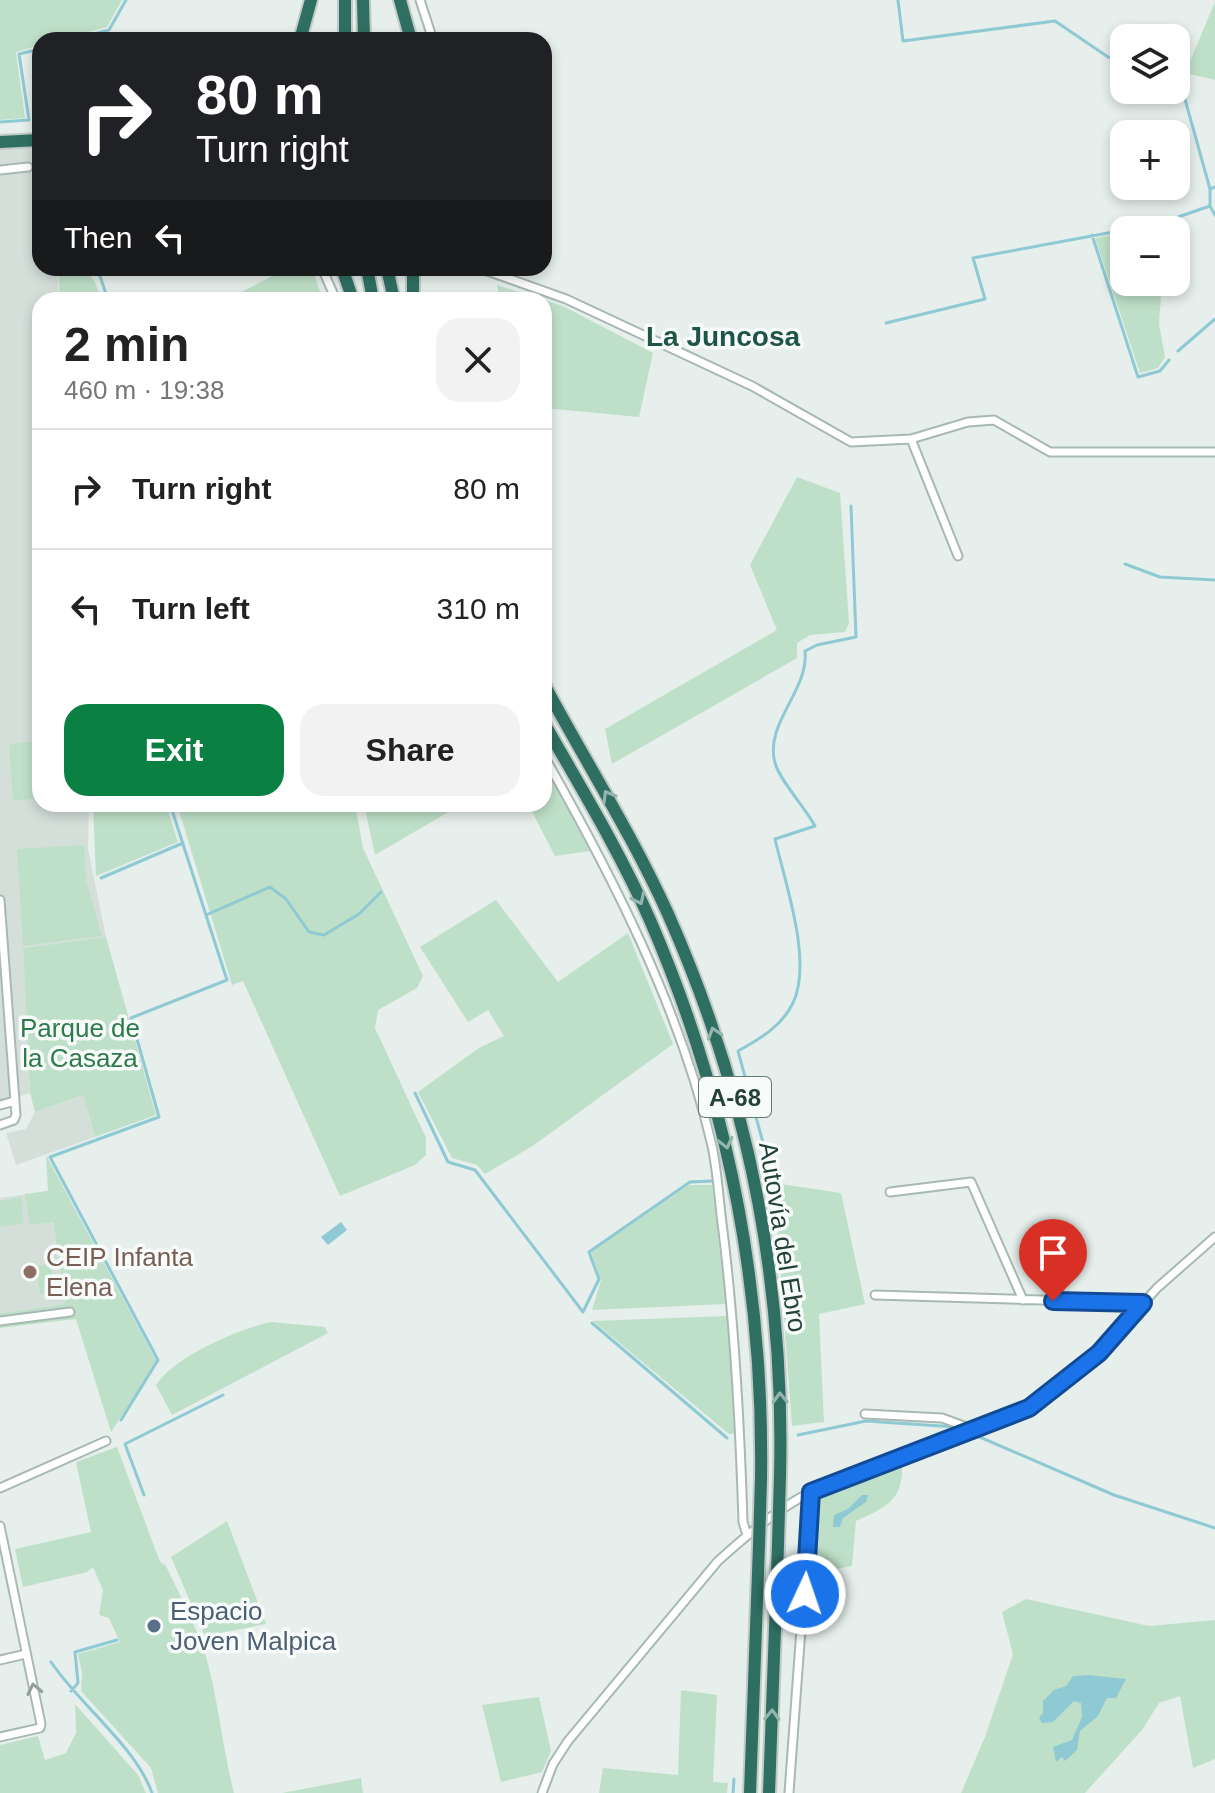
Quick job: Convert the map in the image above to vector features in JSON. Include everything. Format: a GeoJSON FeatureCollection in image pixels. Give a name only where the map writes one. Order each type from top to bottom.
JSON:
{"type":"FeatureCollection","features":[{"type":"Feature","properties":{"kind":"highway"},"geometry":{"type":"LineString","coordinates":[[302,32],[311,0]]}},
{"type":"Feature","properties":{"kind":"highway"},"geometry":{"type":"LineString","coordinates":[[345,0],[345,32]]}},
{"type":"Feature","properties":{"kind":"highway"},"geometry":{"type":"LineString","coordinates":[[363,0],[364,32]]}},
{"type":"Feature","properties":{"kind":"highway"},"geometry":{"type":"LineString","coordinates":[[400,0],[409,32]]}},
{"type":"Feature","properties":{"kind":"highway"},"geometry":{"type":"LineString","coordinates":[[0,142],[32,140]]}},
{"type":"Feature","properties":{"kind":"highway","name":"Autovía del Ebro"},"geometry":{"type":"LineString","coordinates":[[552,698],[626,828],[700,991],[739,1110],[772,1276],[778,1353],[780,1476],[769,1793]]}},
{"type":"Feature","properties":{"kind":"highway","name":"Autovía del Ebro"},"geometry":{"type":"LineString","coordinates":[[552,737],[609,836],[649,918],[682,999],[719,1114],[751,1272],[759,1355],[761,1479],[750,1793]]}},
{"type":"Feature","properties":{"kind":"street"},"geometry":{"type":"LineString","coordinates":[[420,0],[430,32]]}},
{"type":"Feature","properties":{"kind":"street"},"geometry":{"type":"LineString","coordinates":[[0,170],[28,167]]}},
{"type":"Feature","properties":{"kind":"street"},"geometry":{"type":"LineString","coordinates":[[501,276],[546,292]]}},
{"type":"Feature","properties":{"kind":"street"},"geometry":{"type":"LineString","coordinates":[[552,294],[752,386],[851,442],[911,439],[968,422],[994,420],[1050,452],[1215,452]]}},
{"type":"Feature","properties":{"kind":"street"},"geometry":{"type":"LineString","coordinates":[[911,439],[958,556]]}},
{"type":"Feature","properties":{"kind":"street"},"geometry":{"type":"LineString","coordinates":[[552,770],[580,819],[648,962],[681,1046],[712,1147],[732,1310],[743,1522],[747,1535]]}},
{"type":"Feature","properties":{"kind":"street"},"geometry":{"type":"LineString","coordinates":[[0,900],[3,995],[15,1101],[14,1120],[0,1125]]}},
{"type":"Feature","properties":{"kind":"street"},"geometry":{"type":"LineString","coordinates":[[0,1105],[15,1101]]}},
{"type":"Feature","properties":{"kind":"street"},"geometry":{"type":"LineString","coordinates":[[890,1192],[971,1182],[1023,1300]]}},
{"type":"Feature","properties":{"kind":"street"},"geometry":{"type":"LineString","coordinates":[[542,1793],[553,1764],[568,1741],[718,1561],[747,1535],[790,1502],[811,1492],[1029,1408],[1099,1353],[1143,1303],[1215,1237]]}},
{"type":"Feature","properties":{"kind":"street"},"geometry":{"type":"LineString","coordinates":[[875,1295],[1143,1303]]}},
{"type":"Feature","properties":{"kind":"street"},"geometry":{"type":"LineString","coordinates":[[0,1321],[70,1312]]}},
{"type":"Feature","properties":{"kind":"street"},"geometry":{"type":"LineString","coordinates":[[865,1414],[942,1418],[972,1429]]}},
{"type":"Feature","properties":{"kind":"street"},"geometry":{"type":"LineString","coordinates":[[0,1488],[106,1441]]}},
{"type":"Feature","properties":{"kind":"street"},"geometry":{"type":"LineString","coordinates":[[789,1793],[811,1492]]}},
{"type":"Feature","properties":{"kind":"street"},"geometry":{"type":"LineString","coordinates":[[0,1526],[41,1724],[40,1728],[0,1737]]}},
{"type":"Feature","properties":{"kind":"street"},"geometry":{"type":"LineString","coordinates":[[0,1660],[26,1654]]}},
{"type":"Feature","properties":{"kind":"shaded area"},"geometry":{"type":"Polygon","coordinates":[[[31,148],[32,276],[58,276],[58,292],[32,292],[32,812],[89,812],[88,849],[106,937],[23,948],[30,1093],[0,1102],[0,149],[31,148]]]}},
{"type":"Feature","properties":{"kind":"shaded area"},"geometry":{"type":"Polygon","coordinates":[[[83,1095],[95,1137],[16,1165],[6,1133],[26,1129],[35,1112],[83,1095]]]}},
{"type":"Feature","properties":{"kind":"shaded area","name":"CEIP Infanta Elena"},"geometry":{"type":"Polygon","coordinates":[[[48,1191],[65,1304],[0,1313],[0,1198],[48,1191]]]}},
{"type":"Feature","properties":{"kind":"green space"},"geometry":{"type":"Polygon","coordinates":[[[0,0],[122,0],[107,27],[89,32],[32,32],[32,47],[16,52],[25,118],[0,120],[0,0]]]}},
{"type":"Feature","properties":{"kind":"green space"},"geometry":{"type":"Polygon","coordinates":[[[1215,2],[1215,80],[1190,74],[1190,61],[1215,2]]]}},
{"type":"Feature","properties":{"kind":"green space"},"geometry":{"type":"Polygon","coordinates":[[[1110,235],[1110,283],[1095,238],[1110,235]]]}},
{"type":"Feature","properties":{"kind":"green space"},"geometry":{"type":"Polygon","coordinates":[[[58,276],[90,276],[99,292],[60,292],[58,276]]]}},
{"type":"Feature","properties":{"kind":"green space"},"geometry":{"type":"Polygon","coordinates":[[[272,276],[315,276],[320,292],[242,292],[272,276]]]}},
{"type":"Feature","properties":{"kind":"green space"},"geometry":{"type":"Polygon","coordinates":[[[497,285],[519,292],[498,292],[497,285]]]}},
{"type":"Feature","properties":{"kind":"green space"},"geometry":{"type":"Polygon","coordinates":[[[1114,296],[1161,296],[1159,324],[1165,357],[1158,368],[1140,373],[1114,296]]]}},
{"type":"Feature","properties":{"kind":"green space"},"geometry":{"type":"Polygon","coordinates":[[[552,302],[653,353],[639,417],[552,409],[552,302]]]}},
{"type":"Feature","properties":{"kind":"green space"},"geometry":{"type":"Polygon","coordinates":[[[797,477],[840,493],[849,623],[845,632],[810,635],[797,643],[797,658],[612,764],[605,729],[777,630],[750,565],[797,477]]]}},
{"type":"Feature","properties":{"kind":"green space"},"geometry":{"type":"Polygon","coordinates":[[[32,742],[32,799],[13,801],[9,744],[32,742]]]}},
{"type":"Feature","properties":{"kind":"green space"},"geometry":{"type":"Polygon","coordinates":[[[552,779],[590,851],[555,856],[532,812],[552,812],[552,779]]]}},
{"type":"Feature","properties":{"kind":"green space"},"geometry":{"type":"Polygon","coordinates":[[[93,812],[169,812],[178,842],[96,876],[93,812]]]}},
{"type":"Feature","properties":{"kind":"green space"},"geometry":{"type":"Polygon","coordinates":[[[179,812],[356,812],[363,848],[423,976],[417,988],[378,1010],[375,1028],[426,1138],[426,1155],[415,1165],[340,1196],[243,981],[232,985],[179,812]]]}},
{"type":"Feature","properties":{"kind":"green space"},"geometry":{"type":"Polygon","coordinates":[[[366,812],[448,812],[375,855],[366,812]]]}},
{"type":"Feature","properties":{"kind":"green space"},"geometry":{"type":"Polygon","coordinates":[[[84,845],[86,880],[102,936],[23,946],[17,849],[84,845]]]}},
{"type":"Feature","properties":{"kind":"green space"},"geometry":{"type":"Polygon","coordinates":[[[496,900],[558,982],[628,933],[673,1044],[534,1145],[485,1174],[477,1165],[452,1158],[418,1092],[479,1048],[504,1036],[488,1010],[468,1022],[420,947],[496,900]]]}},
{"type":"Feature","properties":{"kind":"green space","name":"Parque de la Casaza"},"geometry":{"type":"Polygon","coordinates":[[[106,937],[156,1115],[95,1137],[83,1095],[35,1112],[30,1093],[23,948],[106,937]]]}},
{"type":"Feature","properties":{"kind":"green space"},"geometry":{"type":"Polygon","coordinates":[[[46,1155],[157,1362],[111,1432],[76,1319],[0,1328],[0,1313],[65,1304],[53,1222],[30,1225],[25,1194],[48,1191],[46,1155]]]}},
{"type":"Feature","properties":{"kind":"green space"},"geometry":{"type":"Polygon","coordinates":[[[774,1183],[841,1193],[865,1304],[819,1314],[824,1422],[792,1426],[774,1183]]]}},
{"type":"Feature","properties":{"kind":"green space"},"geometry":{"type":"Polygon","coordinates":[[[689,1185],[712,1185],[726,1304],[592,1310],[601,1280],[591,1252],[689,1185]]]}},
{"type":"Feature","properties":{"kind":"green space"},"geometry":{"type":"Polygon","coordinates":[[[21,1197],[24,1223],[0,1227],[0,1201],[21,1197]]]}},
{"type":"Feature","properties":{"kind":"green space"},"geometry":{"type":"Polygon","coordinates":[[[51,1265],[55,1292],[40,1294],[36,1266],[51,1265]]]}},
{"type":"Feature","properties":{"kind":"green space"},"geometry":{"type":"Polygon","coordinates":[[[728,1316],[735,1434],[729,1434],[593,1321],[728,1316]]]}},
{"type":"Feature","properties":{"kind":"green space"},"geometry":{"type":"Polygon","coordinates":[[[271,1322],[325,1327],[328,1333],[172,1415],[156,1385],[165,1375],[177,1364],[208,1346],[271,1322]]]}},
{"type":"Feature","properties":{"kind":"green space"},"geometry":{"type":"Polygon","coordinates":[[[117,1447],[160,1562],[166,1566],[204,1651],[234,1793],[158,1793],[151,1768],[81,1691],[82,1673],[78,1654],[120,1642],[109,1618],[99,1615],[103,1590],[93,1567],[87,1572],[23,1587],[15,1549],[91,1532],[76,1462],[117,1447]]]}},
{"type":"Feature","properties":{"kind":"green space"},"geometry":{"type":"Polygon","coordinates":[[[902,1465],[896,1495],[883,1507],[856,1521],[852,1566],[810,1574],[816,1499],[847,1484],[902,1465]]]}},
{"type":"Feature","properties":{"kind":"green space"},"geometry":{"type":"Polygon","coordinates":[[[227,1521],[266,1624],[205,1636],[171,1557],[227,1521]]]}},
{"type":"Feature","properties":{"kind":"green space"},"geometry":{"type":"Polygon","coordinates":[[[1026,1599],[1149,1626],[1215,1620],[1215,1759],[1193,1768],[1180,1696],[1159,1703],[1142,1730],[1085,1793],[961,1793],[985,1737],[1013,1654],[1002,1612],[1026,1599]]]}},
{"type":"Feature","properties":{"kind":"green space"},"geometry":{"type":"Polygon","coordinates":[[[681,1690],[717,1695],[713,1782],[728,1783],[727,1793],[599,1793],[603,1768],[678,1775],[681,1690]]]}},
{"type":"Feature","properties":{"kind":"green space"},"geometry":{"type":"Polygon","coordinates":[[[539,1697],[551,1751],[542,1772],[501,1782],[482,1705],[539,1697]]]}},
{"type":"Feature","properties":{"kind":"green space"},"geometry":{"type":"Polygon","coordinates":[[[75,1704],[138,1775],[146,1793],[0,1793],[0,1745],[38,1736],[45,1760],[66,1753],[76,1733],[75,1704]]]}},
{"type":"Feature","properties":{"kind":"green space"},"geometry":{"type":"Polygon","coordinates":[[[361,1778],[363,1793],[282,1793],[361,1778]]]}},
{"type":"Feature","properties":{"kind":"water"},"geometry":{"type":"Polygon","coordinates":[[[341,1222],[347,1230],[328,1245],[321,1237],[341,1222]]]}},
{"type":"Feature","properties":{"kind":"water"},"geometry":{"type":"Polygon","coordinates":[[[862,1495],[868,1495],[866,1502],[843,1518],[840,1527],[833,1527],[834,1515],[848,1509],[862,1495]]]}},
{"type":"Feature","properties":{"kind":"water"},"geometry":{"type":"Polygon","coordinates":[[[1073,1676],[1126,1679],[1116,1698],[1107,1698],[1098,1716],[1080,1731],[1077,1750],[1065,1761],[1062,1757],[1056,1762],[1053,1747],[1072,1740],[1082,1717],[1081,1703],[1074,1701],[1053,1722],[1042,1723],[1039,1718],[1043,1713],[1043,1701],[1054,1690],[1066,1686],[1073,1676]]]}},
{"type":"Feature","properties":{"kind":"waterway"},"geometry":{"type":"LineString","coordinates":[[101,32],[109,30],[126,0]]}},
{"type":"Feature","properties":{"kind":"waterway"},"geometry":{"type":"LineString","coordinates":[[898,0],[903,41],[1055,21],[1110,57]]}},
{"type":"Feature","properties":{"kind":"waterway"},"geometry":{"type":"LineString","coordinates":[[0,122],[29,120],[19,54],[32,51]]}},
{"type":"Feature","properties":{"kind":"waterway"},"geometry":{"type":"LineString","coordinates":[[1186,104],[1210,189],[1215,187]]}},
{"type":"Feature","properties":{"kind":"waterway"},"geometry":{"type":"LineString","coordinates":[[1181,216],[1210,206],[1210,189]]}},
{"type":"Feature","properties":{"kind":"waterway"},"geometry":{"type":"LineString","coordinates":[[1210,206],[1215,215]]}},
{"type":"Feature","properties":{"kind":"waterway"},"geometry":{"type":"LineString","coordinates":[[886,323],[985,299],[973,258],[1110,233]]}},
{"type":"Feature","properties":{"kind":"waterway"},"geometry":{"type":"LineString","coordinates":[[1092,235],[1138,377],[1160,371],[1169,360]]}},
{"type":"Feature","properties":{"kind":"waterway"},"geometry":{"type":"LineString","coordinates":[[100,276],[105,292]]}},
{"type":"Feature","properties":{"kind":"waterway"},"geometry":{"type":"LineString","coordinates":[[1178,351],[1215,319]]}},
{"type":"Feature","properties":{"kind":"waterway"},"geometry":{"type":"LineString","coordinates":[[774,1183],[738,1051],[762,1037],[783,1019],[793,1003],[798,986],[799,944],[775,839],[815,826],[778,770],[773,748],[781,721],[800,680],[805,651],[817,645],[856,637],[851,506]]}},
{"type":"Feature","properties":{"kind":"waterway"},"geometry":{"type":"LineString","coordinates":[[1125,564],[1160,577],[1215,580]]}},
{"type":"Feature","properties":{"kind":"waterway"},"geometry":{"type":"LineString","coordinates":[[121,1420],[158,1360],[50,1157],[159,1117],[131,1018],[227,980],[173,812]]}},
{"type":"Feature","properties":{"kind":"waterway"},"geometry":{"type":"LineString","coordinates":[[101,878],[183,843]]}},
{"type":"Feature","properties":{"kind":"waterway"},"geometry":{"type":"LineString","coordinates":[[206,915],[270,887],[286,899],[309,932],[324,935],[359,914],[381,892]]}},
{"type":"Feature","properties":{"kind":"waterway"},"geometry":{"type":"LineString","coordinates":[[415,1093],[448,1162],[475,1170],[583,1312],[599,1279],[589,1252],[690,1182],[712,1181]]}},
{"type":"Feature","properties":{"kind":"waterway"},"geometry":{"type":"LineString","coordinates":[[592,1323],[727,1438]]}},
{"type":"Feature","properties":{"kind":"waterway"},"geometry":{"type":"LineString","coordinates":[[144,1495],[125,1444],[223,1395]]}},
{"type":"Feature","properties":{"kind":"waterway"},"geometry":{"type":"LineString","coordinates":[[798,1435],[866,1421],[956,1427]]}},
{"type":"Feature","properties":{"kind":"waterway"},"geometry":{"type":"LineString","coordinates":[[975,1435],[1114,1495],[1215,1528]]}},
{"type":"Feature","properties":{"kind":"waterway"},"geometry":{"type":"LineString","coordinates":[[71,1691],[78,1683],[75,1652],[117,1640]]}},
{"type":"Feature","properties":{"kind":"waterway"},"geometry":{"type":"LineString","coordinates":[[51,1662],[134,1759],[152,1793]]}},
{"type":"Feature","properties":{"kind":"waterway"},"geometry":{"type":"LineString","coordinates":[[733,1793],[734,1779]]}},
{"type":"Feature","properties":{"kind":"place","name":"CEIP Infanta Elena"},"geometry":{"type":"Point","coordinates":[30,1272]}},
{"type":"Feature","properties":{"kind":"place","name":"Espacio Joven Malpica"},"geometry":{"type":"Point","coordinates":[154,1626]}},
{"type":"Feature","properties":{"kind":"district","name":"La Juncosa"},"geometry":{"type":"Point","coordinates":[723,336]}},
{"type":"Feature","properties":{"kind":"route"},"geometry":{"type":"LineString","coordinates":[[805,1594],[811,1492],[1029,1408],[1099,1353],[1143,1303],[1053,1301]]}}]}
